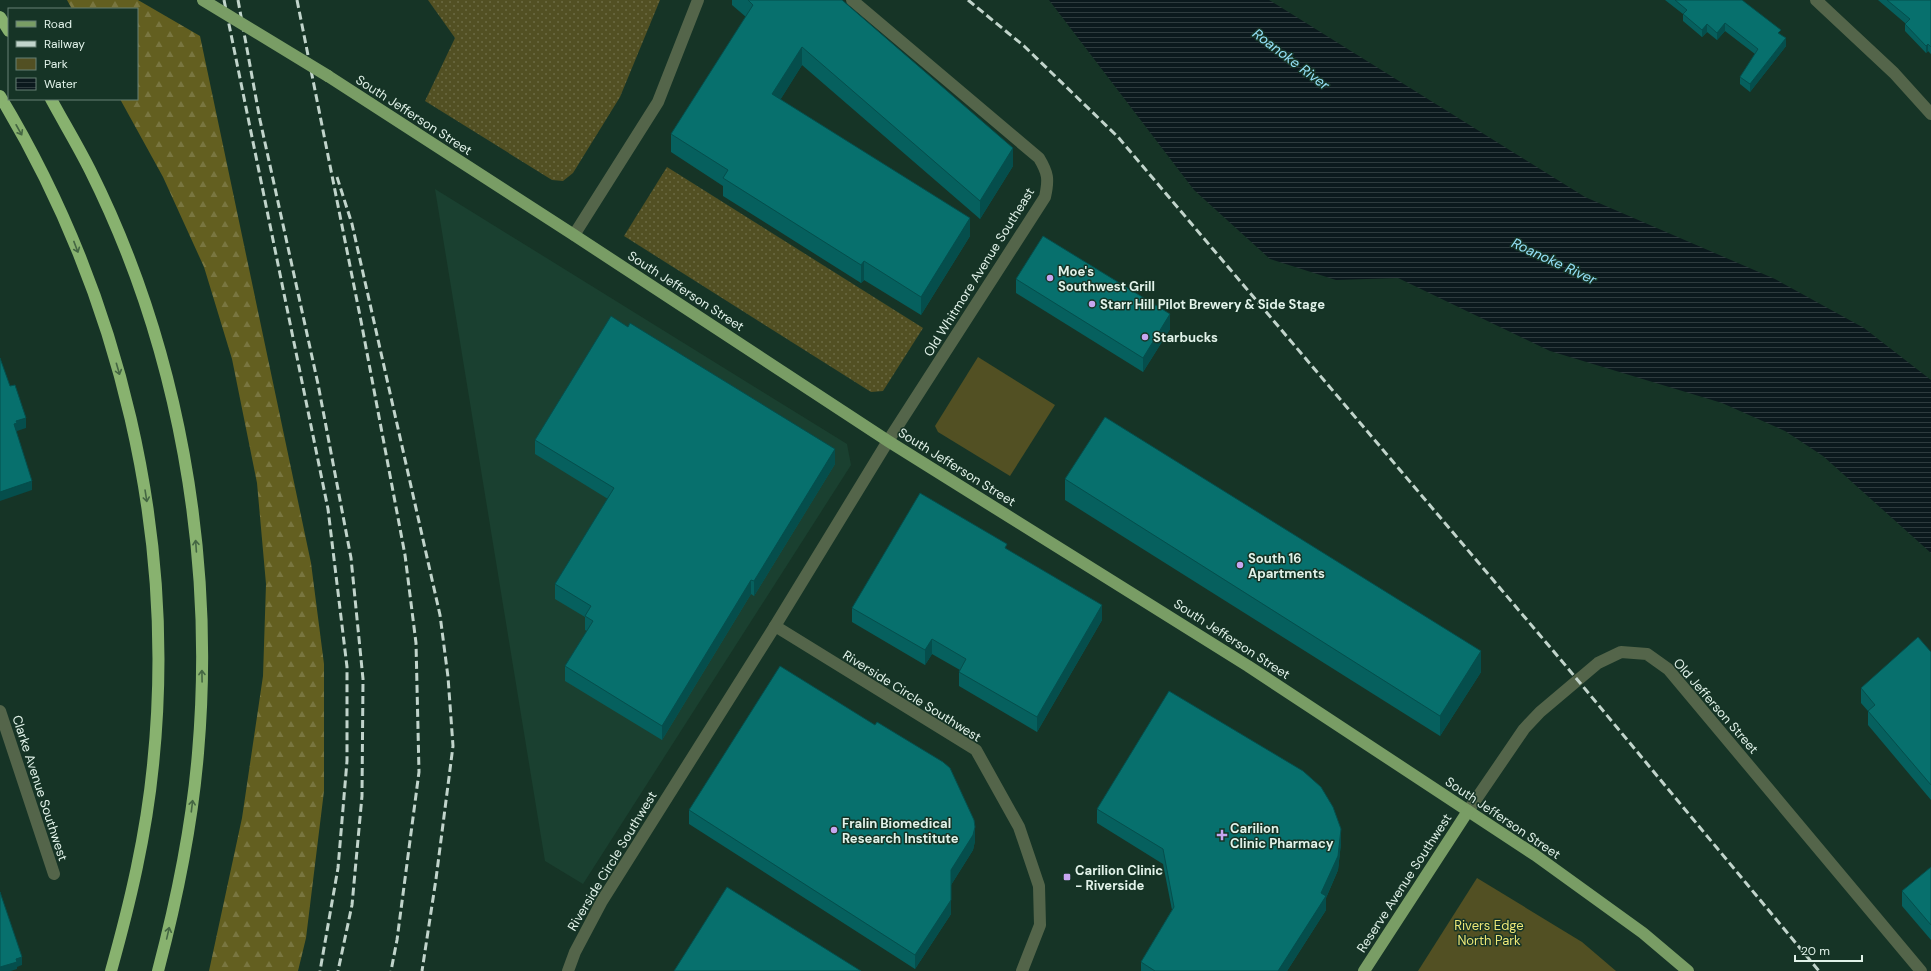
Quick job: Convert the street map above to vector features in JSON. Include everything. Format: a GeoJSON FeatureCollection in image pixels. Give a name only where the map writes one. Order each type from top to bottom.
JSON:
{"type":"FeatureCollection","features":[{"type":"Feature","properties":{"kind":"highway"},"geometry":{"type":"LineString","coordinates":[[0,17],[8,29]]}},
{"type":"Feature","properties":{"kind":"highway"},"geometry":{"type":"LineString","coordinates":[[0,96],[44,176],[74,243],[106,328],[127,401],[140,458],[151,530],[158,625],[158,690],[153,765],[142,844],[129,908],[111,971]]}},
{"type":"Feature","properties":{"kind":"highway"},"geometry":{"type":"LineString","coordinates":[[52,100],[90,171],[121,240],[147,310],[167,381],[184,457],[196,536],[201,601],[202,683],[198,753],[186,847],[158,971]]}},
{"type":"Feature","properties":{"kind":"main road","name":"South Jefferson Street"},"geometry":{"type":"LineString","coordinates":[[203,0],[328,76],[537,210],[888,441],[1201,635],[1535,855],[1643,933],[1688,971]]}},
{"type":"Feature","properties":{"kind":"main road","name":"Reserve Avenue Southwest"},"geometry":{"type":"LineString","coordinates":[[1364,971],[1468,811]]}},
{"type":"Feature","properties":{"kind":"street"},"geometry":{"type":"LineString","coordinates":[[574,234],[658,102],[698,0]]}},
{"type":"Feature","properties":{"kind":"street","name":"Old Whitmore Avenue Southeast"},"geometry":{"type":"LineString","coordinates":[[852,0],[1039,158],[1046,170],[1048,183],[1045,197],[888,441]]}},
{"type":"Feature","properties":{"kind":"street"},"geometry":{"type":"LineString","coordinates":[[1816,0],[1894,73],[1931,114]]}},
{"type":"Feature","properties":{"kind":"street","name":"Riverside Circle Southwest"},"geometry":{"type":"LineString","coordinates":[[568,971],[575,952],[602,901],[775,626],[888,441]]}},
{"type":"Feature","properties":{"kind":"street","name":"Riverside Circle Southwest"},"geometry":{"type":"LineString","coordinates":[[775,626],[976,750],[1019,827],[1039,886],[1040,925],[1022,971]]}},
{"type":"Feature","properties":{"kind":"street","name":"Old Jefferson Street"},"geometry":{"type":"LineString","coordinates":[[1468,811],[1524,729],[1546,708],[1598,663],[1621,652],[1647,654],[1668,669],[1921,971]]}},
{"type":"Feature","properties":{"kind":"street","name":"Clarke Avenue Southwest"},"geometry":{"type":"LineString","coordinates":[[0,712],[54,874]]}},
{"type":"Feature","properties":{"kind":"shaded area"},"geometry":{"type":"Polygon","coordinates":[[[435,189],[847,444],[851,465],[583,884],[545,861],[435,189]]]}},
{"type":"Feature","properties":{"kind":"green space"},"geometry":{"type":"Polygon","coordinates":[[[67,0],[138,0],[200,36],[311,563],[324,664],[324,791],[306,938],[298,971],[209,971],[242,818],[263,676],[266,584],[257,483],[232,359],[204,267],[163,177],[121,100],[138,100],[138,8],[71,8],[67,0]]]}},
{"type":"Feature","properties":{"kind":"green space"},"geometry":{"type":"Polygon","coordinates":[[[428,0],[660,0],[620,97],[573,173],[563,181],[552,180],[425,101],[455,38],[428,0]]]}},
{"type":"Feature","properties":{"kind":"green space"},"geometry":{"type":"Polygon","coordinates":[[[667,167],[923,328],[883,391],[871,392],[624,236],[667,167]]]}},
{"type":"Feature","properties":{"kind":"green space"},"geometry":{"type":"Polygon","coordinates":[[[978,357],[1055,405],[1010,476],[938,432],[935,426],[978,357]]]}},
{"type":"Feature","properties":{"kind":"green space","name":"Rivers Edge North Park"},"geometry":{"type":"Polygon","coordinates":[[[1477,878],[1582,942],[1616,971],[1418,971],[1477,878]]]}},
{"type":"Feature","properties":{"kind":"water","name":"Roanoke River"},"geometry":{"type":"Polygon","coordinates":[[[1049,0],[1269,0],[1585,197],[1775,279],[1864,328],[1931,380],[1931,553],[1823,456],[1785,431],[1722,403],[1550,351],[1398,278],[1336,280],[1270,259],[1194,190],[1049,0]]]}},
{"type":"Feature","properties":{"kind":"building"},"geometry":{"type":"Polygon","coordinates":[[[748,0],[842,0],[1013,148],[980,201],[802,47],[772,94],[970,218],[921,297],[864,261],[861,265],[723,178],[728,170],[671,134],[753,5],[748,0]]]}},
{"type":"Feature","properties":{"kind":"building"},"geometry":{"type":"Polygon","coordinates":[[[1675,0],[1742,0],[1781,30],[1778,33],[1786,38],[1750,84],[1740,77],[1758,49],[1725,23],[1717,33],[1707,24],[1702,30],[1683,14],[1687,10],[1675,0]]]}},
{"type":"Feature","properties":{"kind":"building"},"geometry":{"type":"Polygon","coordinates":[[[1887,0],[1931,0],[1931,47],[1928,44],[1926,46],[1905,24],[1910,19],[1887,0]]]}},
{"type":"Feature","properties":{"kind":"building"},"geometry":{"type":"Polygon","coordinates":[[[1043,236],[1170,314],[1143,358],[1016,279],[1043,236]]]}},
{"type":"Feature","properties":{"kind":"building"},"geometry":{"type":"Polygon","coordinates":[[[611,316],[628,327],[630,323],[835,449],[754,581],[751,580],[662,726],[565,666],[593,621],[585,616],[591,606],[555,584],[614,488],[535,440],[611,316]]]}},
{"type":"Feature","properties":{"kind":"building"},"geometry":{"type":"Polygon","coordinates":[[[0,358],[10,386],[15,385],[26,418],[16,421],[17,423],[14,424],[32,481],[0,492],[0,358]]]}},
{"type":"Feature","properties":{"kind":"building","name":"South 16 Apartments"},"geometry":{"type":"Polygon","coordinates":[[[1105,417],[1481,651],[1440,716],[1065,479],[1105,417]]]}},
{"type":"Feature","properties":{"kind":"building"},"geometry":{"type":"Polygon","coordinates":[[[920,493],[1007,544],[1005,548],[1102,605],[1037,717],[959,672],[966,659],[932,639],[925,650],[852,608],[920,493]]]}},
{"type":"Feature","properties":{"kind":"building"},"geometry":{"type":"Polygon","coordinates":[[[1918,637],[1931,652],[1931,785],[1868,711],[1875,705],[1861,688],[1918,637]]]}},
{"type":"Feature","properties":{"kind":"building","name":"Fralin Biomedical Research Institute"},"geometry":{"type":"Polygon","coordinates":[[[780,666],[875,725],[877,722],[943,762],[950,768],[974,820],[975,827],[973,835],[951,870],[951,900],[915,955],[689,810],[780,666]]]}},
{"type":"Feature","properties":{"kind":"building"},"geometry":{"type":"Polygon","coordinates":[[[1169,691],[1303,771],[1321,787],[1333,807],[1341,829],[1338,856],[1321,893],[1326,896],[1278,971],[1155,971],[1141,962],[1174,907],[1163,849],[1097,809],[1169,691]]]}},
{"type":"Feature","properties":{"kind":"building"},"geometry":{"type":"Polygon","coordinates":[[[1931,867],[1931,925],[1902,891],[1931,867]]]}},
{"type":"Feature","properties":{"kind":"building"},"geometry":{"type":"Polygon","coordinates":[[[727,887],[861,971],[674,971],[727,887]]]}},
{"type":"Feature","properties":{"kind":"building"},"geometry":{"type":"Polygon","coordinates":[[[0,892],[22,957],[16,959],[17,962],[0,967],[0,892]]]}},
{"type":"Feature","properties":{"kind":"railway"},"geometry":{"type":"LineString","coordinates":[[224,0],[328,509],[347,667],[347,761],[338,868],[320,971]]}},
{"type":"Feature","properties":{"kind":"railway"},"geometry":{"type":"LineString","coordinates":[[238,0],[260,120],[318,384],[351,558],[363,679],[362,796],[352,905],[338,971]]}},
{"type":"Feature","properties":{"kind":"railway"},"geometry":{"type":"LineString","coordinates":[[297,0],[361,321],[405,555],[416,643],[419,772],[397,940],[391,971]]}},
{"type":"Feature","properties":{"kind":"railway"},"geometry":{"type":"LineString","coordinates":[[968,0],[1024,46],[1118,137],[1566,666],[1819,971]]}},
{"type":"Feature","properties":{"kind":"railway"},"geometry":{"type":"LineString","coordinates":[[337,177],[352,224],[440,615],[448,677],[453,746],[436,879],[422,971]]}},
{"type":"Feature","properties":{"kind":"place","name":"Moe's Southwest Grill"},"geometry":{"type":"Point","coordinates":[1050,278]}},
{"type":"Feature","properties":{"kind":"place","name":"Starr Hill Pilot Brewery & Side Stage"},"geometry":{"type":"Point","coordinates":[1092,304]}},
{"type":"Feature","properties":{"kind":"place","name":"Starbucks"},"geometry":{"type":"Point","coordinates":[1145,337]}},
{"type":"Feature","properties":{"kind":"place","name":"South 16 Apartments"},"geometry":{"type":"Point","coordinates":[1240,565]}},
{"type":"Feature","properties":{"kind":"place","name":"Fralin Biomedical Research Institute"},"geometry":{"type":"Point","coordinates":[834,830]}},
{"type":"Feature","properties":{"kind":"place","name":"Carilion Clinic Pharmacy"},"geometry":{"type":"Point","coordinates":[1222,835]}},
{"type":"Feature","properties":{"kind":"place","name":"Carilion Clinic - Riverside"},"geometry":{"type":"Point","coordinates":[1067,877]}}]}
